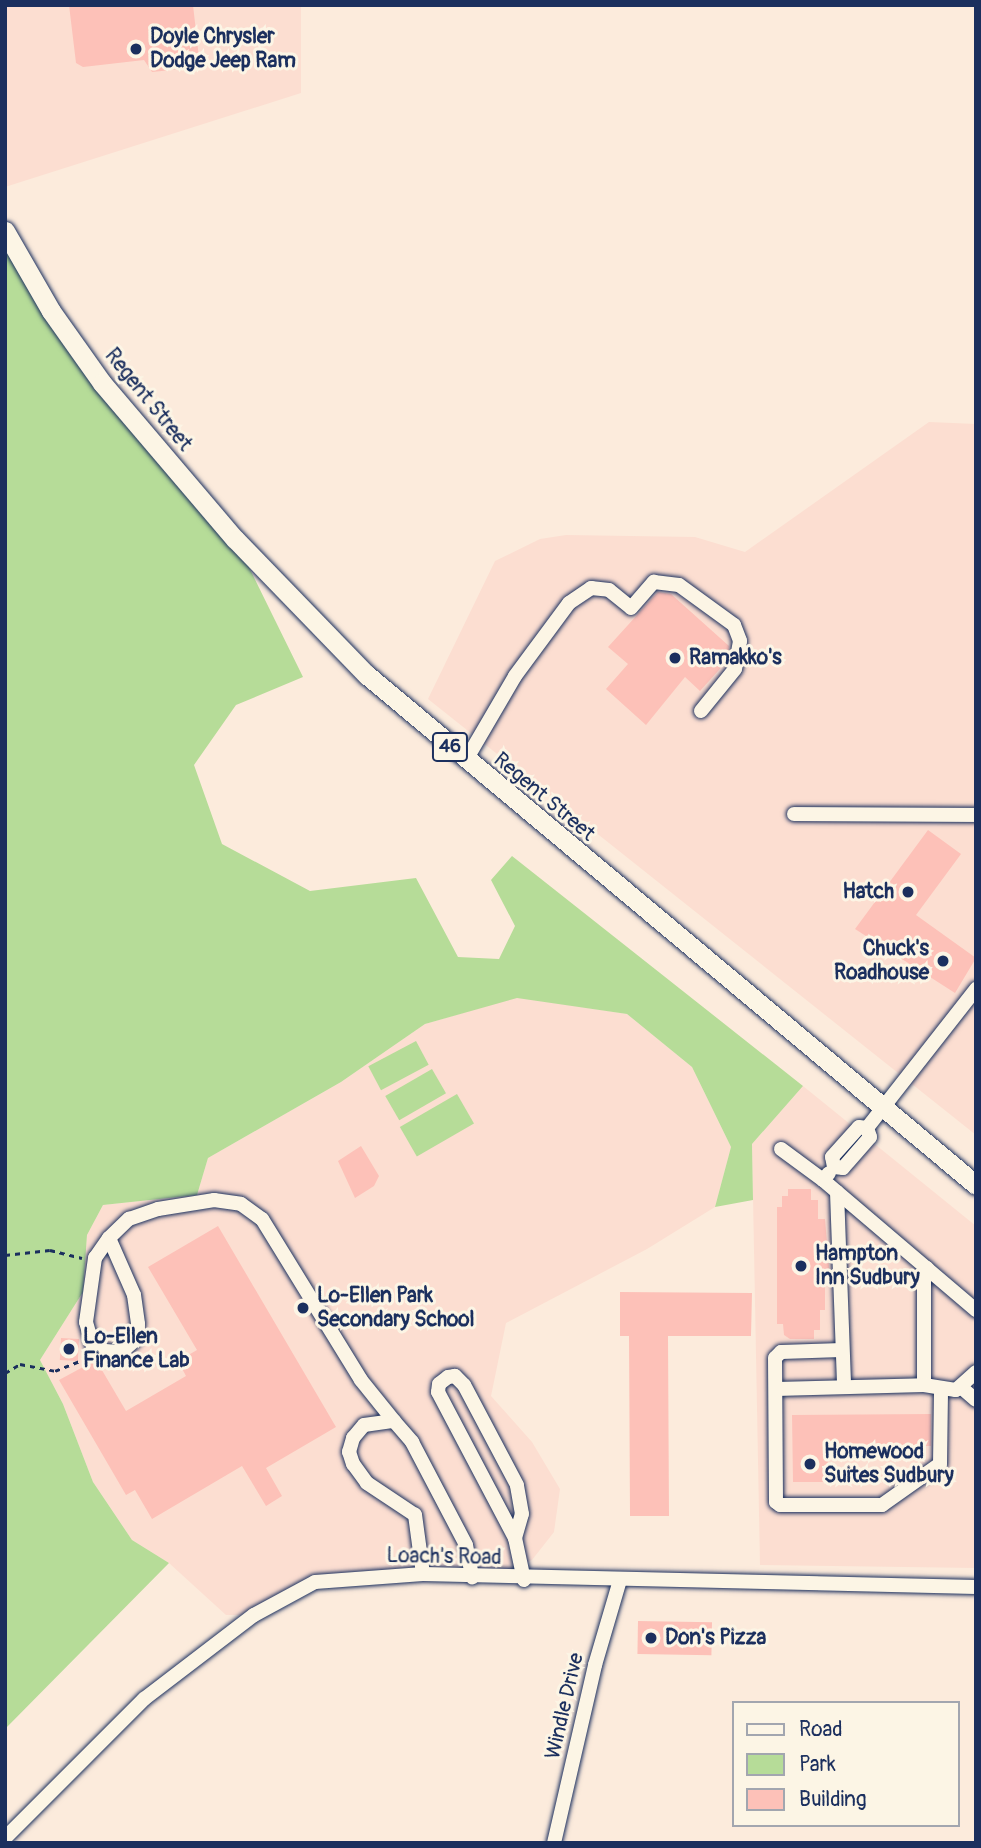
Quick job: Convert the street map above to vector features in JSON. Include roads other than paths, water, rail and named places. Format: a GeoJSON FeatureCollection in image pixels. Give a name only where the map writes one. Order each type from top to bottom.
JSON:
{"type":"FeatureCollection","features":[{"type":"Feature","properties":{"kind":"main road","name":"Regent Street"},"geometry":{"type":"LineString","coordinates":[[5,231],[58,321],[171,465],[367,675],[883,1110],[976,1185]]}},
{"type":"Feature","properties":{"kind":"street"},"geometry":{"type":"LineString","coordinates":[[466,760],[515,677],[569,603],[591,588],[609,590],[631,608],[654,582],[679,585],[734,625],[740,641],[735,670],[701,710]]}},
{"type":"Feature","properties":{"kind":"street"},"geometry":{"type":"LineString","coordinates":[[794,814],[976,815]]}},
{"type":"Feature","properties":{"kind":"street"},"geometry":{"type":"LineString","coordinates":[[823,1180],[834,1167],[831,1157],[859,1127],[867,1128],[883,1110],[976,989]]}},
{"type":"Feature","properties":{"kind":"street"},"geometry":{"type":"LineString","coordinates":[[781,1149],[823,1180],[976,1310]]}},
{"type":"Feature","properties":{"kind":"street"},"geometry":{"type":"LineString","coordinates":[[837,1192],[844,1387]]}},
{"type":"Feature","properties":{"kind":"street"},"geometry":{"type":"LineString","coordinates":[[109,1238],[134,1295],[138,1324],[134,1340],[117,1352],[94,1350],[86,1322],[96,1258],[109,1238],[128,1219],[158,1209],[214,1200],[241,1204],[262,1219],[361,1380],[412,1442],[457,1526],[472,1577]]}},
{"type":"Feature","properties":{"kind":"street"},"geometry":{"type":"LineString","coordinates":[[924,1385],[923,1272],[927,1268]]}},
{"type":"Feature","properties":{"kind":"street"},"geometry":{"type":"LineString","coordinates":[[842,1350],[781,1352],[775,1357],[776,1502],[882,1505],[940,1464],[941,1389]]}},
{"type":"Feature","properties":{"kind":"street"},"geometry":{"type":"LineString","coordinates":[[962,1388],[976,1372]]}},
{"type":"Feature","properties":{"kind":"street"},"geometry":{"type":"LineString","coordinates":[[515,1538],[522,1514],[517,1485],[464,1385],[455,1376],[448,1377],[439,1384],[438,1392],[515,1538],[523,1580]]}},
{"type":"Feature","properties":{"kind":"street"},"geometry":{"type":"LineString","coordinates":[[776,1389],[924,1385],[941,1389],[962,1388],[976,1400]]}},
{"type":"Feature","properties":{"kind":"street"},"geometry":{"type":"LineString","coordinates":[[394,1421],[364,1425],[353,1438],[349,1452],[367,1483],[415,1515],[423,1574]]}},
{"type":"Feature","properties":{"kind":"street","name":"Loach's Road"},"geometry":{"type":"LineString","coordinates":[[5,1838],[144,1699],[254,1615],[315,1582],[423,1574],[523,1580],[976,1587]]}},
{"type":"Feature","properties":{"kind":"street","name":"Windle Drive"},"geometry":{"type":"LineString","coordinates":[[554,1843],[595,1665],[620,1580]]}},
{"type":"Feature","properties":{"kind":"place","name":"Doyle Chrysler Dodge Jeep Ram"},"geometry":{"type":"Point","coordinates":[136,49]}},
{"type":"Feature","properties":{"kind":"place","name":"Ramakko's"},"geometry":{"type":"Point","coordinates":[675,658]}},
{"type":"Feature","properties":{"kind":"place","name":"Hatch"},"geometry":{"type":"Point","coordinates":[908,892]}},
{"type":"Feature","properties":{"kind":"place","name":"Chuck's Roadhouse"},"geometry":{"type":"Point","coordinates":[943,961]}},
{"type":"Feature","properties":{"kind":"place","name":"Hampton Inn Sudbury"},"geometry":{"type":"Point","coordinates":[801,1266]}},
{"type":"Feature","properties":{"kind":"place","name":"Lo-Ellen Park Secondary School"},"geometry":{"type":"Point","coordinates":[303,1308]}},
{"type":"Feature","properties":{"kind":"place","name":"Lo-Ellen Finance Lab"},"geometry":{"type":"Point","coordinates":[69,1349]}},
{"type":"Feature","properties":{"kind":"place","name":"Homewood Suites Sudbury"},"geometry":{"type":"Point","coordinates":[810,1464]}},
{"type":"Feature","properties":{"kind":"place","name":"Don's Pizza"},"geometry":{"type":"Point","coordinates":[651,1638]}}]}
